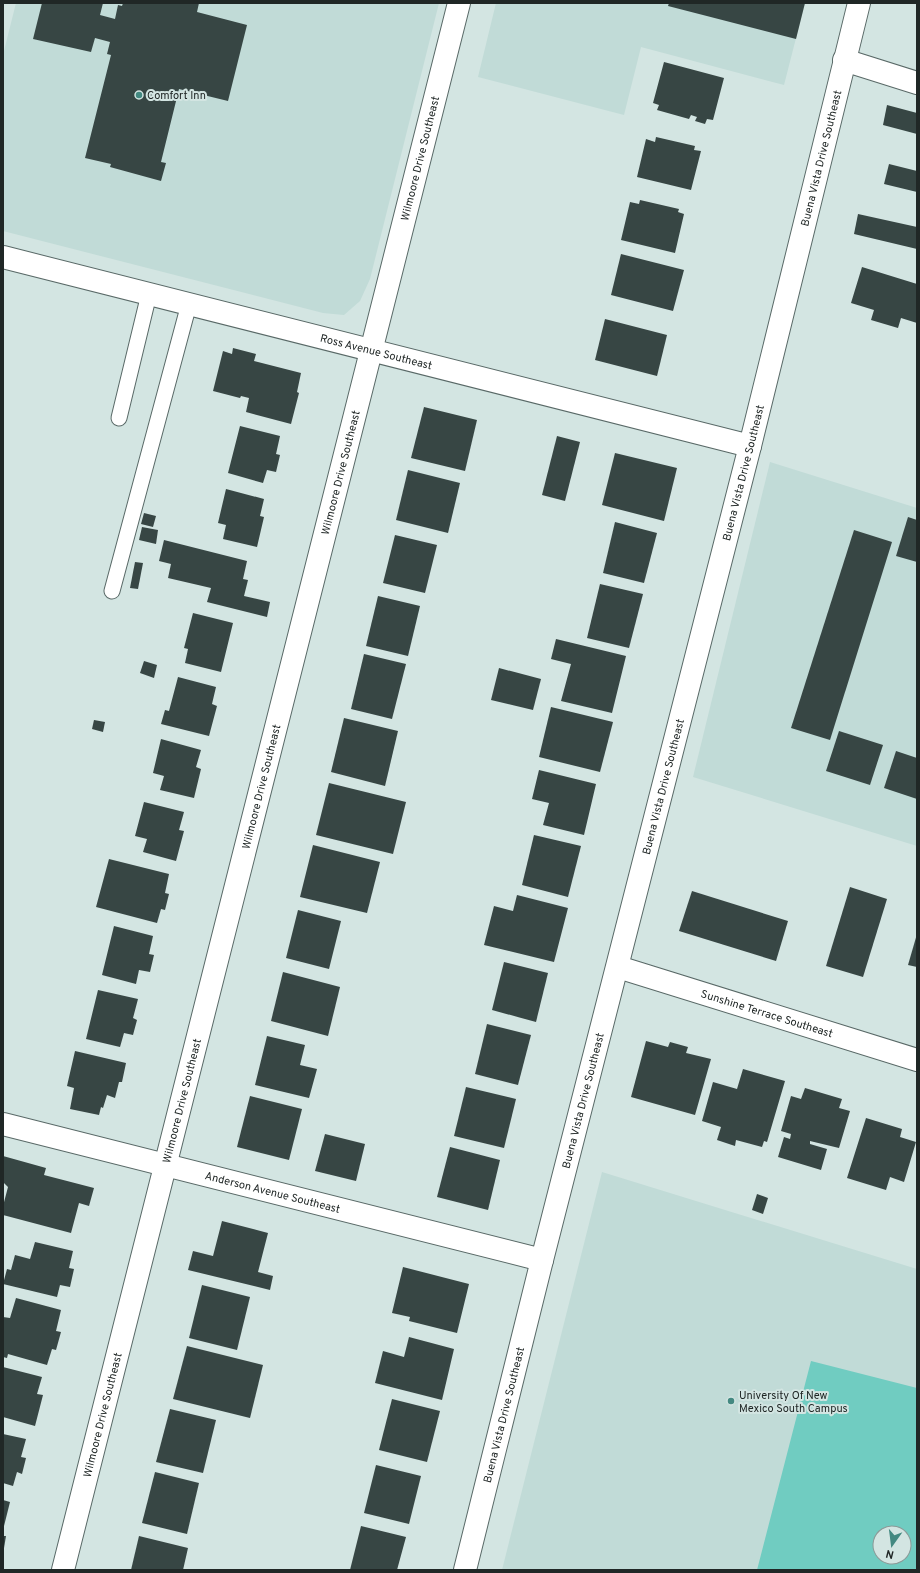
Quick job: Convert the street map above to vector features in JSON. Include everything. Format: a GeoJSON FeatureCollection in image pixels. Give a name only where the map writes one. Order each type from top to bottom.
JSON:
{"type":"FeatureCollection","features":[{"type":"Feature","properties":{"kind":"street","name":"Wilmoore Drive Southeast"},"geometry":{"type":"LineString","coordinates":[[63,1570],[164,1165],[459,3]]}},
{"type":"Feature","properties":{"kind":"street","name":"Buena Vista Drive Southeast"},"geometry":{"type":"LineString","coordinates":[[465,1570],[542,1260],[750,446],[859,3]]}},
{"type":"Feature","properties":{"kind":"street"},"geometry":{"type":"LineString","coordinates":[[844,60],[917,83]]}},
{"type":"Feature","properties":{"kind":"street","name":"Ross Avenue Southeast"},"geometry":{"type":"LineString","coordinates":[[3,257],[750,446]]}},
{"type":"Feature","properties":{"kind":"street","name":"Sunshine Terrace Southeast"},"geometry":{"type":"LineString","coordinates":[[618,967],[917,1060]]}},
{"type":"Feature","properties":{"kind":"street","name":"Anderson Avenue Southeast"},"geometry":{"type":"LineString","coordinates":[[3,1124],[542,1260]]}},
{"type":"Feature","properties":{"kind":"lane"},"geometry":{"type":"LineString","coordinates":[[120,418],[150,294]]}},
{"type":"Feature","properties":{"kind":"lane"},"geometry":{"type":"LineString","coordinates":[[112,591],[189,304]]}},
{"type":"Feature","properties":{"kind":"shaded area"},"geometry":{"type":"Polygon","coordinates":[[[16,3],[439,3],[370,279],[360,301],[344,315],[323,313],[3,231],[3,55],[16,3]]]}},
{"type":"Feature","properties":{"kind":"shaded area"},"geometry":{"type":"Polygon","coordinates":[[[496,3],[805,3],[784,85],[641,47],[624,115],[478,77],[496,3]]]}},
{"type":"Feature","properties":{"kind":"shaded area"},"geometry":{"type":"Polygon","coordinates":[[[770,462],[917,508],[917,846],[693,777],[770,462]]]}},
{"type":"Feature","properties":{"kind":"shaded area","name":"University Of New Mexico South Campus"},"geometry":{"type":"Polygon","coordinates":[[[602,1172],[917,1269],[917,1570],[502,1570],[602,1172]]]}},
{"type":"Feature","properties":{"kind":"shaded area"},"geometry":{"type":"Polygon","coordinates":[[[811,1361],[917,1388],[917,1570],[757,1570],[811,1361]]]}},
{"type":"Feature","properties":{"kind":"building","name":"Comfort Inn"},"geometry":{"type":"Polygon","coordinates":[[[42,3],[103,3],[100,15],[115,19],[118,5],[122,6],[123,3],[199,3],[197,12],[247,25],[228,101],[179,89],[161,162],[166,163],[161,181],[110,167],[111,164],[85,158],[111,55],[107,54],[110,42],[95,38],[91,52],[33,39],[42,3]]]}},
{"type":"Feature","properties":{"kind":"building"},"geometry":{"type":"Polygon","coordinates":[[[669,3],[805,3],[796,39],[668,6],[669,3]]]}},
{"type":"Feature","properties":{"kind":"building"},"geometry":{"type":"Polygon","coordinates":[[[664,62],[724,78],[713,120],[707,119],[705,124],[695,121],[697,117],[691,115],[689,119],[657,110],[659,105],[653,103],[664,62]]]}},
{"type":"Feature","properties":{"kind":"building"},"geometry":{"type":"Polygon","coordinates":[[[887,105],[917,113],[917,134],[883,125],[887,105]]]}},
{"type":"Feature","properties":{"kind":"building"},"geometry":{"type":"Polygon","coordinates":[[[656,137],[695,146],[694,150],[701,151],[691,190],[637,177],[646,139],[655,142],[656,137]]]}},
{"type":"Feature","properties":{"kind":"building"},"geometry":{"type":"Polygon","coordinates":[[[889,164],[917,171],[917,192],[884,184],[889,164]]]}},
{"type":"Feature","properties":{"kind":"building"},"geometry":{"type":"Polygon","coordinates":[[[640,200],[679,209],[678,212],[684,214],[675,253],[621,240],[630,202],[639,204],[640,200]]]}},
{"type":"Feature","properties":{"kind":"building"},"geometry":{"type":"Polygon","coordinates":[[[858,214],[917,227],[917,249],[854,234],[858,214]]]}},
{"type":"Feature","properties":{"kind":"building"},"geometry":{"type":"Polygon","coordinates":[[[621,254],[684,270],[673,311],[611,295],[621,254]]]}},
{"type":"Feature","properties":{"kind":"building"},"geometry":{"type":"Polygon","coordinates":[[[862,267],[917,284],[917,323],[901,318],[898,328],[871,320],[874,310],[851,303],[862,267]]]}},
{"type":"Feature","properties":{"kind":"building"},"geometry":{"type":"Polygon","coordinates":[[[605,319],[667,335],[657,376],[595,360],[605,319]]]}},
{"type":"Feature","properties":{"kind":"building"},"geometry":{"type":"Polygon","coordinates":[[[233,348],[256,354],[254,361],[301,373],[297,392],[299,393],[291,424],[246,412],[249,398],[241,396],[240,398],[213,391],[223,351],[232,354],[233,348]]]}},
{"type":"Feature","properties":{"kind":"building"},"geometry":{"type":"Polygon","coordinates":[[[424,407],[477,420],[465,471],[411,458],[424,407]]]}},
{"type":"Feature","properties":{"kind":"building"},"geometry":{"type":"Polygon","coordinates":[[[240,426],[280,436],[276,454],[280,455],[276,472],[267,470],[263,483],[228,473],[240,426]]]}},
{"type":"Feature","properties":{"kind":"building"},"geometry":{"type":"Polygon","coordinates":[[[557,436],[580,442],[565,501],[542,495],[557,436]]]}},
{"type":"Feature","properties":{"kind":"building"},"geometry":{"type":"Polygon","coordinates":[[[615,453],[677,468],[664,521],[602,505],[615,453]]]}},
{"type":"Feature","properties":{"kind":"building"},"geometry":{"type":"Polygon","coordinates":[[[408,470],[460,483],[448,533],[396,520],[408,470]]]}},
{"type":"Feature","properties":{"kind":"building"},"geometry":{"type":"Polygon","coordinates":[[[226,489],[264,499],[260,516],[264,517],[257,547],[223,539],[226,525],[218,523],[226,489]]]}},
{"type":"Feature","properties":{"kind":"building"},"geometry":{"type":"Polygon","coordinates":[[[144,513],[156,516],[153,527],[141,524],[144,513]]]}},
{"type":"Feature","properties":{"kind":"building"},"geometry":{"type":"Polygon","coordinates":[[[908,517],[917,520],[917,562],[896,556],[908,517]]]}},
{"type":"Feature","properties":{"kind":"building"},"geometry":{"type":"Polygon","coordinates":[[[615,522],[657,533],[644,583],[603,573],[615,522]]]}},
{"type":"Feature","properties":{"kind":"building"},"geometry":{"type":"Polygon","coordinates":[[[142,527],[158,530],[156,544],[139,540],[142,527]]]}},
{"type":"Feature","properties":{"kind":"building"},"geometry":{"type":"Polygon","coordinates":[[[854,530],[892,542],[830,740],[791,728],[854,530]]]}},
{"type":"Feature","properties":{"kind":"building"},"geometry":{"type":"Polygon","coordinates":[[[395,535],[437,545],[425,593],[383,583],[395,535]]]}},
{"type":"Feature","properties":{"kind":"building"},"geometry":{"type":"Polygon","coordinates":[[[164,540],[247,561],[243,579],[248,580],[244,596],[270,602],[267,617],[207,602],[211,588],[168,578],[171,564],[159,561],[164,540]]]}},
{"type":"Feature","properties":{"kind":"building"},"geometry":{"type":"Polygon","coordinates":[[[135,562],[143,563],[138,589],[130,588],[135,562]]]}},
{"type":"Feature","properties":{"kind":"building"},"geometry":{"type":"Polygon","coordinates":[[[600,584],[643,594],[629,648],[587,638],[600,584]]]}},
{"type":"Feature","properties":{"kind":"building"},"geometry":{"type":"Polygon","coordinates":[[[378,596],[420,606],[408,656],[366,646],[378,596]]]}},
{"type":"Feature","properties":{"kind":"building"},"geometry":{"type":"Polygon","coordinates":[[[193,613],[233,623],[221,672],[185,663],[188,649],[184,648],[193,613]]]}},
{"type":"Feature","properties":{"kind":"building"},"geometry":{"type":"Polygon","coordinates":[[[556,639],[626,656],[612,713],[561,701],[571,664],[551,659],[556,639]]]}},
{"type":"Feature","properties":{"kind":"building"},"geometry":{"type":"Polygon","coordinates":[[[364,654],[406,664],[392,719],[351,709],[364,654]]]}},
{"type":"Feature","properties":{"kind":"building"},"geometry":{"type":"Polygon","coordinates":[[[144,661],[157,665],[154,678],[140,673],[144,661]]]}},
{"type":"Feature","properties":{"kind":"building"},"geometry":{"type":"Polygon","coordinates":[[[499,668],[541,679],[533,710],[491,700],[499,668]]]}},
{"type":"Feature","properties":{"kind":"building"},"geometry":{"type":"Polygon","coordinates":[[[178,677],[216,687],[212,704],[217,706],[209,736],[161,724],[165,710],[169,711],[178,677]]]}},
{"type":"Feature","properties":{"kind":"building"},"geometry":{"type":"Polygon","coordinates":[[[551,707],[613,722],[600,772],[539,757],[551,707]]]}},
{"type":"Feature","properties":{"kind":"building"},"geometry":{"type":"Polygon","coordinates":[[[344,718],[398,731],[385,786],[331,772],[344,718]]]}},
{"type":"Feature","properties":{"kind":"building"},"geometry":{"type":"Polygon","coordinates":[[[94,720],[105,722],[103,732],[92,729],[94,720]]]}},
{"type":"Feature","properties":{"kind":"building"},"geometry":{"type":"Polygon","coordinates":[[[839,731],[883,745],[870,785],[826,771],[839,731]]]}},
{"type":"Feature","properties":{"kind":"building"},"geometry":{"type":"Polygon","coordinates":[[[161,739],[201,750],[196,767],[201,769],[194,798],[160,790],[164,776],[153,773],[161,739]]]}},
{"type":"Feature","properties":{"kind":"building"},"geometry":{"type":"Polygon","coordinates":[[[896,751],[917,758],[917,799],[884,788],[896,751]]]}},
{"type":"Feature","properties":{"kind":"building"},"geometry":{"type":"Polygon","coordinates":[[[539,770],[596,784],[584,835],[543,825],[549,803],[532,799],[539,770]]]}},
{"type":"Feature","properties":{"kind":"building"},"geometry":{"type":"Polygon","coordinates":[[[329,783],[406,802],[393,854],[316,835],[329,783]]]}},
{"type":"Feature","properties":{"kind":"building"},"geometry":{"type":"Polygon","coordinates":[[[144,802],[184,812],[179,830],[184,831],[176,861],[143,852],[147,839],[135,836],[144,802]]]}},
{"type":"Feature","properties":{"kind":"building"},"geometry":{"type":"Polygon","coordinates":[[[534,835],[581,846],[568,897],[522,885],[534,835]]]}},
{"type":"Feature","properties":{"kind":"building"},"geometry":{"type":"Polygon","coordinates":[[[313,845],[380,862],[367,913],[300,897],[313,845]]]}},
{"type":"Feature","properties":{"kind":"building"},"geometry":{"type":"Polygon","coordinates":[[[109,859],[169,874],[165,893],[169,894],[165,910],[161,909],[157,923],[96,907],[109,859]]]}},
{"type":"Feature","properties":{"kind":"building"},"geometry":{"type":"Polygon","coordinates":[[[850,887],[887,899],[863,977],[826,966],[850,887]]]}},
{"type":"Feature","properties":{"kind":"building"},"geometry":{"type":"Polygon","coordinates":[[[692,891],[788,921],[776,961],[679,931],[692,891]]]}},
{"type":"Feature","properties":{"kind":"building"},"geometry":{"type":"Polygon","coordinates":[[[517,895],[568,908],[554,962],[484,945],[494,906],[513,911],[517,895]]]}},
{"type":"Feature","properties":{"kind":"building"},"geometry":{"type":"Polygon","coordinates":[[[298,910],[341,921],[329,969],[286,958],[298,910]]]}},
{"type":"Feature","properties":{"kind":"building"},"geometry":{"type":"Polygon","coordinates":[[[114,926],[153,936],[149,954],[154,955],[150,972],[139,970],[136,984],[102,975],[114,926]]]}},
{"type":"Feature","properties":{"kind":"building"},"geometry":{"type":"Polygon","coordinates":[[[917,934],[917,967],[908,965],[917,934]]]}},
{"type":"Feature","properties":{"kind":"building"},"geometry":{"type":"Polygon","coordinates":[[[504,962],[548,973],[536,1022],[492,1010],[504,962]]]}},
{"type":"Feature","properties":{"kind":"building"},"geometry":{"type":"Polygon","coordinates":[[[283,972],[340,987],[328,1036],[271,1021],[283,972]]]}},
{"type":"Feature","properties":{"kind":"building"},"geometry":{"type":"Polygon","coordinates":[[[98,990],[138,999],[133,1018],[137,1020],[133,1035],[124,1033],[120,1047],[86,1039],[98,990]]]}},
{"type":"Feature","properties":{"kind":"building"},"geometry":{"type":"Polygon","coordinates":[[[487,1024],[531,1035],[518,1085],[475,1074],[487,1024]]]}},
{"type":"Feature","properties":{"kind":"building"},"geometry":{"type":"Polygon","coordinates":[[[267,1036],[305,1045],[300,1065],[317,1069],[309,1098],[255,1085],[267,1036]]]}},
{"type":"Feature","properties":{"kind":"building"},"geometry":{"type":"Polygon","coordinates":[[[646,1041],[668,1047],[670,1042],[688,1047],[686,1053],[711,1059],[695,1115],[631,1097],[646,1041]]]}},
{"type":"Feature","properties":{"kind":"building"},"geometry":{"type":"Polygon","coordinates":[[[75,1051],[126,1063],[122,1082],[119,1082],[115,1098],[107,1095],[99,1115],[70,1109],[74,1088],[67,1086],[75,1051]]]}},
{"type":"Feature","properties":{"kind":"building"},"geometry":{"type":"Polygon","coordinates":[[[743,1069],[785,1081],[767,1142],[764,1141],[762,1147],[736,1140],[735,1146],[717,1140],[721,1127],[702,1121],[713,1082],[737,1089],[743,1069]]]}},
{"type":"Feature","properties":{"kind":"building"},"geometry":{"type":"Polygon","coordinates":[[[466,1087],[516,1099],[504,1148],[454,1136],[466,1087]]]}},
{"type":"Feature","properties":{"kind":"building"},"geometry":{"type":"Polygon","coordinates":[[[805,1088],[842,1099],[839,1108],[850,1111],[839,1148],[810,1141],[810,1144],[827,1149],[821,1170],[778,1157],[784,1137],[790,1139],[791,1134],[781,1131],[791,1096],[801,1099],[805,1088]]]}},
{"type":"Feature","properties":{"kind":"building"},"geometry":{"type":"Polygon","coordinates":[[[250,1096],[302,1109],[289,1160],[237,1147],[250,1096]]]}},
{"type":"Feature","properties":{"kind":"building"},"geometry":{"type":"Polygon","coordinates":[[[866,1118],[902,1129],[900,1137],[916,1142],[904,1182],[890,1177],[886,1190],[847,1178],[866,1118]]]}},
{"type":"Feature","properties":{"kind":"building"},"geometry":{"type":"Polygon","coordinates":[[[325,1134],[365,1144],[356,1181],[315,1171],[325,1134]]]}},
{"type":"Feature","properties":{"kind":"building"},"geometry":{"type":"Polygon","coordinates":[[[450,1147],[500,1160],[488,1210],[437,1197],[450,1147]]]}},
{"type":"Feature","properties":{"kind":"building"},"geometry":{"type":"Polygon","coordinates":[[[3,1156],[46,1168],[44,1175],[94,1188],[89,1206],[79,1203],[71,1233],[3,1215],[3,1206],[8,1187],[3,1182],[3,1156]]]}},
{"type":"Feature","properties":{"kind":"building"},"geometry":{"type":"Polygon","coordinates":[[[757,1194],[768,1198],[763,1214],[752,1210],[757,1194]]]}},
{"type":"Feature","properties":{"kind":"building"},"geometry":{"type":"Polygon","coordinates":[[[222,1221],[268,1233],[258,1272],[273,1276],[270,1290],[188,1270],[193,1251],[213,1256],[222,1221]]]}},
{"type":"Feature","properties":{"kind":"building"},"geometry":{"type":"Polygon","coordinates":[[[35,1242],[73,1251],[69,1268],[74,1269],[70,1287],[60,1285],[57,1297],[3,1284],[7,1269],[11,1270],[15,1255],[30,1259],[35,1242]]]}},
{"type":"Feature","properties":{"kind":"building"},"geometry":{"type":"Polygon","coordinates":[[[403,1267],[469,1284],[457,1333],[409,1321],[410,1317],[392,1313],[403,1267]]]}},
{"type":"Feature","properties":{"kind":"building"},"geometry":{"type":"Polygon","coordinates":[[[202,1285],[250,1297],[237,1350],[189,1338],[202,1285]]]}},
{"type":"Feature","properties":{"kind":"building"},"geometry":{"type":"Polygon","coordinates":[[[16,1298],[61,1310],[56,1331],[61,1332],[56,1350],[52,1349],[47,1365],[8,1354],[7,1358],[3,1357],[3,1317],[10,1318],[16,1298]]]}},
{"type":"Feature","properties":{"kind":"building"},"geometry":{"type":"Polygon","coordinates":[[[409,1337],[454,1349],[442,1400],[375,1383],[383,1351],[404,1357],[409,1337]]]}},
{"type":"Feature","properties":{"kind":"building"},"geometry":{"type":"Polygon","coordinates":[[[187,1346],[263,1365],[250,1418],[173,1399],[187,1346]]]}},
{"type":"Feature","properties":{"kind":"building"},"geometry":{"type":"Polygon","coordinates":[[[3,1367],[42,1377],[37,1394],[43,1395],[35,1426],[3,1417],[3,1367]]]}},
{"type":"Feature","properties":{"kind":"building"},"geometry":{"type":"Polygon","coordinates":[[[392,1399],[440,1411],[427,1462],[379,1450],[392,1399]]]}},
{"type":"Feature","properties":{"kind":"building"},"geometry":{"type":"Polygon","coordinates":[[[170,1409],[216,1420],[203,1473],[156,1462],[170,1409]]]}},
{"type":"Feature","properties":{"kind":"building"},"geometry":{"type":"Polygon","coordinates":[[[3,1434],[26,1439],[21,1457],[26,1458],[22,1474],[17,1472],[13,1486],[3,1483],[3,1434]]]}},
{"type":"Feature","properties":{"kind":"building"},"geometry":{"type":"Polygon","coordinates":[[[376,1465],[421,1476],[409,1524],[364,1513],[376,1465]]]}},
{"type":"Feature","properties":{"kind":"building"},"geometry":{"type":"Polygon","coordinates":[[[155,1472],[199,1483],[187,1534],[142,1523],[155,1472]]]}},
{"type":"Feature","properties":{"kind":"building"},"geometry":{"type":"Polygon","coordinates":[[[3,1500],[10,1502],[4,1526],[3,1526],[3,1500]]]}},
{"type":"Feature","properties":{"kind":"building"},"geometry":{"type":"Polygon","coordinates":[[[361,1526],[406,1537],[397,1570],[350,1570],[361,1526]]]}},
{"type":"Feature","properties":{"kind":"building"},"geometry":{"type":"Polygon","coordinates":[[[3,1536],[6,1536],[4,1548],[3,1548],[3,1536]]]}},
{"type":"Feature","properties":{"kind":"building"},"geometry":{"type":"Polygon","coordinates":[[[139,1536],[188,1548],[183,1570],[131,1570],[139,1536]]]}},
{"type":"Feature","properties":{"kind":"place","name":"Comfort Inn"},"geometry":{"type":"Point","coordinates":[139,95]}},
{"type":"Feature","properties":{"kind":"place","name":"University Of New Mexico South Campus"},"geometry":{"type":"Point","coordinates":[731,1401]}}]}
